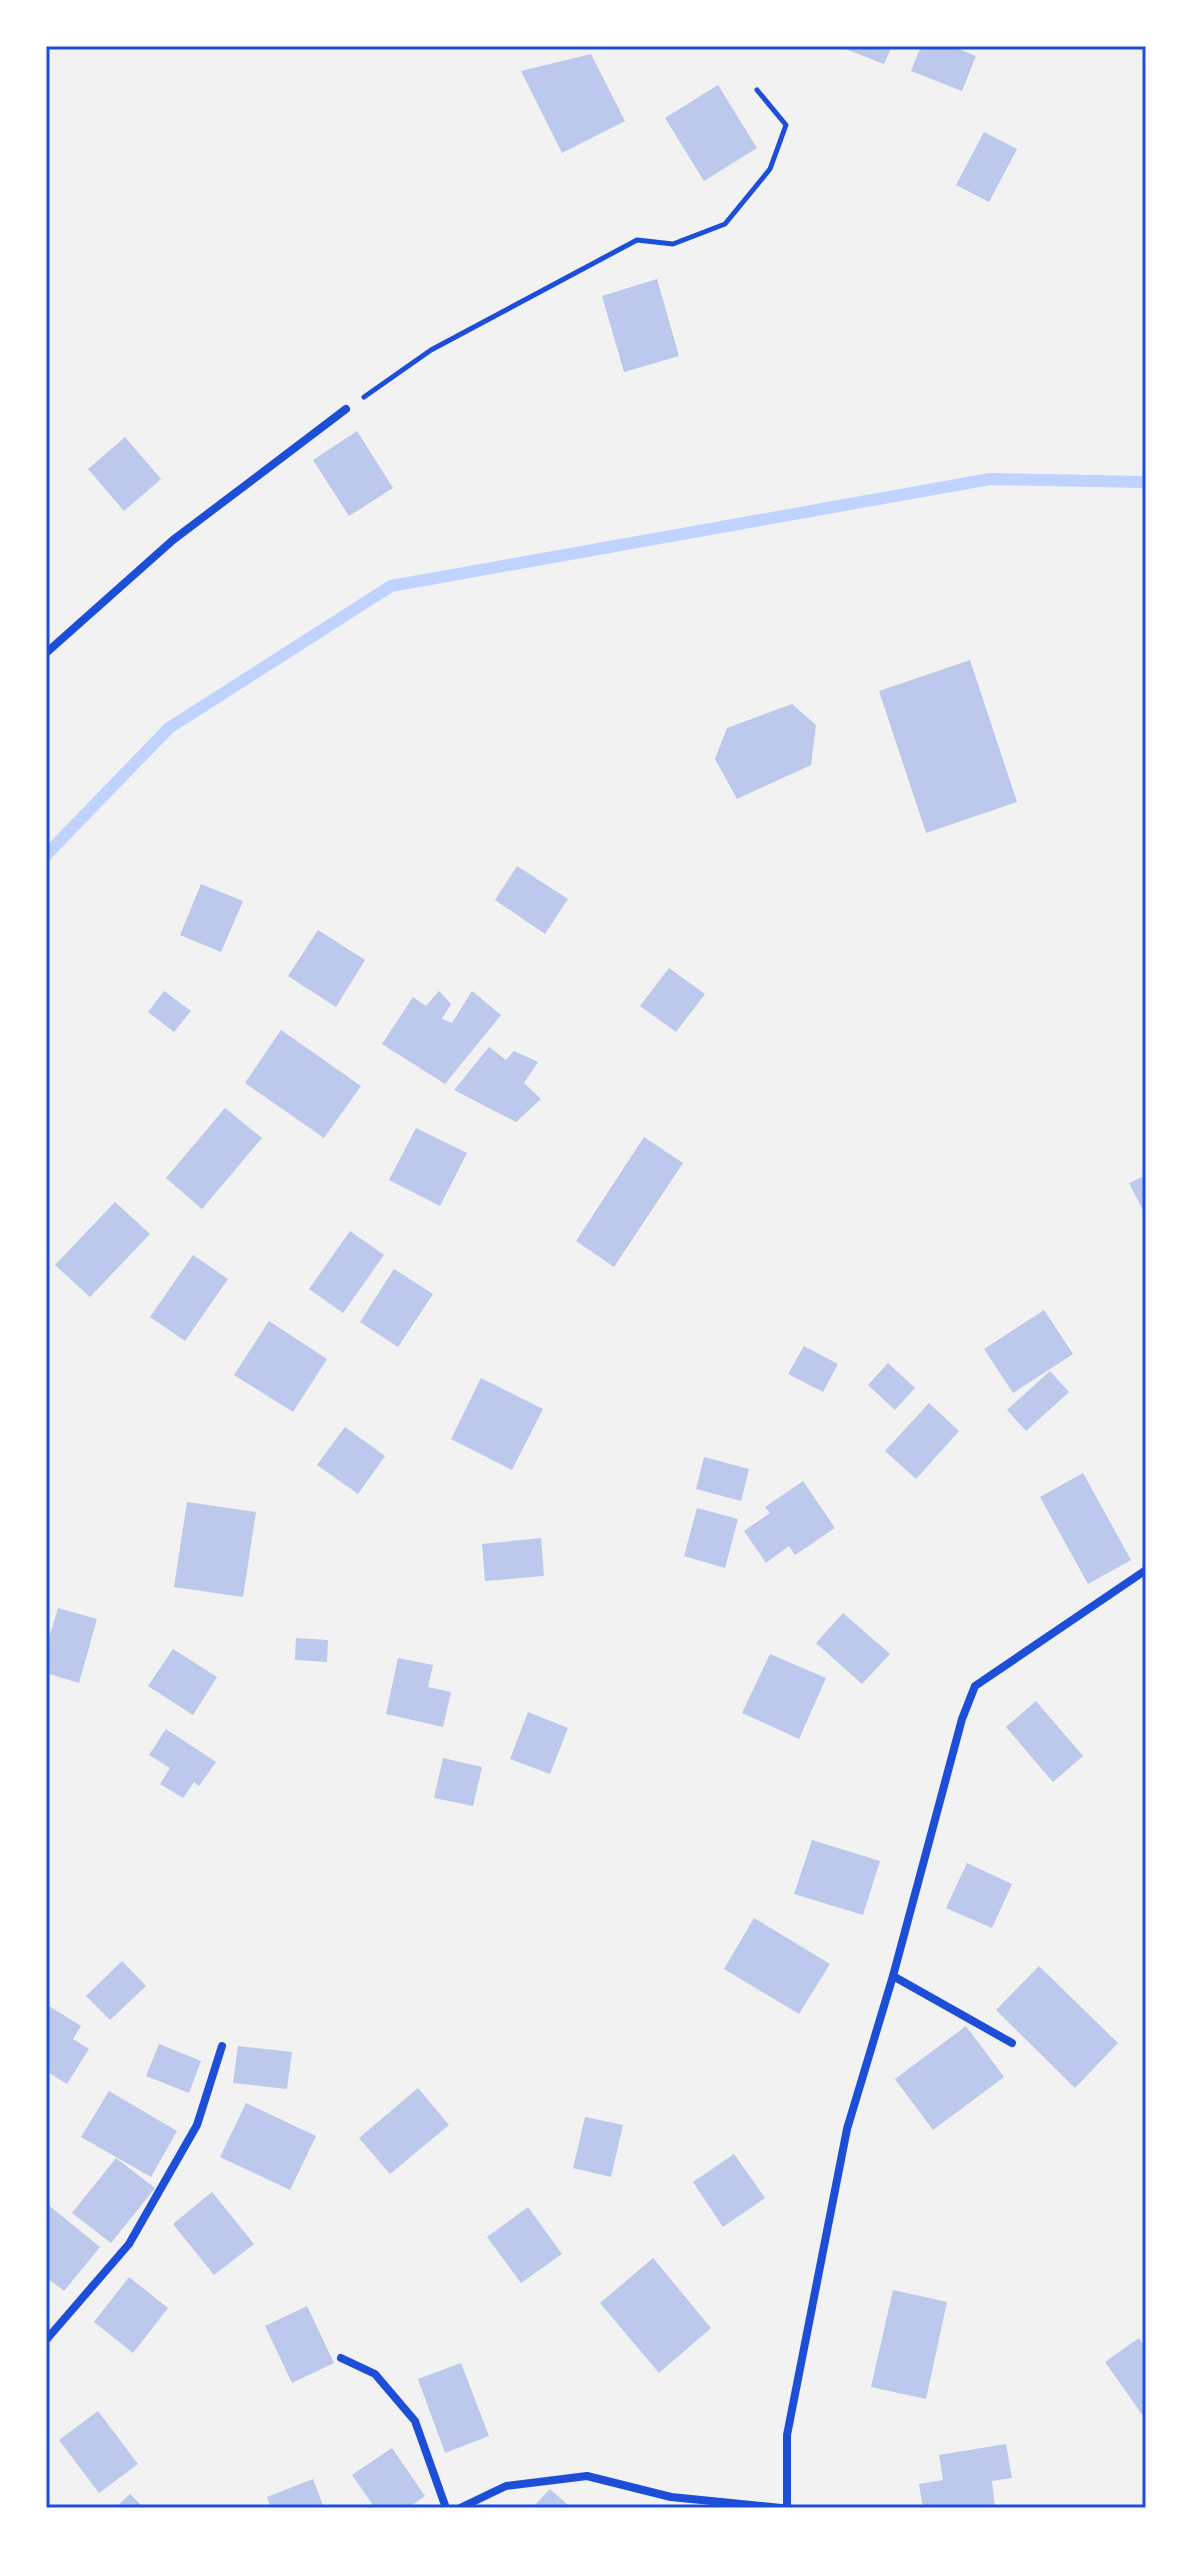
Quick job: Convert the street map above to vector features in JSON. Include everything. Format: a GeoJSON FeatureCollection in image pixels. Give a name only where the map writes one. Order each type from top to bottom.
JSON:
{"type":"FeatureCollection","features":[{"type":"Feature","properties":{"kind":"street"},"geometry":{"type":"LineString","coordinates":[[46,653],[173,540],[346,409]]}},
{"type":"Feature","properties":{"kind":"street"},"geometry":{"type":"LineString","coordinates":[[787,2508],[787,2435],[847,2129],[893,1976],[962,1719],[975,1686],[1146,1570]]}},
{"type":"Feature","properties":{"kind":"street"},"geometry":{"type":"LineString","coordinates":[[893,1976],[1012,2043]]}},
{"type":"Feature","properties":{"kind":"street"},"geometry":{"type":"LineString","coordinates":[[46,2340],[129,2244],[197,2125],[222,2046]]}},
{"type":"Feature","properties":{"kind":"street"},"geometry":{"type":"LineString","coordinates":[[341,2358],[375,2374],[415,2421],[446,2508]]}},
{"type":"Feature","properties":{"kind":"street"},"geometry":{"type":"LineString","coordinates":[[460,2508],[506,2486],[587,2476],[671,2497],[781,2508]]}},
{"type":"Feature","properties":{"kind":"path"},"geometry":{"type":"LineString","coordinates":[[346,409],[431,350],[637,240],[673,244],[725,224],[770,169],[786,125],[757,90]]}},
{"type":"Feature","properties":{"kind":"building"},"geometry":{"type":"Polygon","coordinates":[[[838,46],[892,46],[884,64],[838,46]]]}},
{"type":"Feature","properties":{"kind":"building"},"geometry":{"type":"Polygon","coordinates":[[[921,46],[951,46],[976,56],[962,91],[911,71],[921,46]]]}},
{"type":"Feature","properties":{"kind":"building"},"geometry":{"type":"Polygon","coordinates":[[[591,54],[625,121],[562,153],[521,71],[591,54]]]}},
{"type":"Feature","properties":{"kind":"building"},"geometry":{"type":"Polygon","coordinates":[[[718,85],[757,148],[704,181],[665,118],[718,85]]]}},
{"type":"Feature","properties":{"kind":"building"},"geometry":{"type":"Polygon","coordinates":[[[984,132],[1017,149],[989,202],[956,185],[984,132]]]}},
{"type":"Feature","properties":{"kind":"building"},"geometry":{"type":"Polygon","coordinates":[[[657,279],[679,356],[624,372],[602,296],[657,279]]]}},
{"type":"Feature","properties":{"kind":"building"},"geometry":{"type":"Polygon","coordinates":[[[357,431],[393,488],[349,516],[313,460],[357,431]]]}},
{"type":"Feature","properties":{"kind":"building"},"geometry":{"type":"Polygon","coordinates":[[[125,437],[161,479],[124,511],[88,469],[125,437]]]}},
{"type":"Feature","properties":{"kind":"building"},"geometry":{"type":"Polygon","coordinates":[[[970,660],[1017,802],[926,833],[879,691],[970,660]]]}},
{"type":"Feature","properties":{"kind":"building"},"geometry":{"type":"Polygon","coordinates":[[[792,704],[816,725],[811,765],[737,799],[715,759],[727,728],[792,704]]]}},
{"type":"Feature","properties":{"kind":"building"},"geometry":{"type":"Polygon","coordinates":[[[517,866],[568,899],[545,934],[495,900],[517,866]]]}},
{"type":"Feature","properties":{"kind":"building"},"geometry":{"type":"Polygon","coordinates":[[[201,884],[243,901],[221,952],[180,935],[201,884]]]}},
{"type":"Feature","properties":{"kind":"building"},"geometry":{"type":"Polygon","coordinates":[[[318,930],[365,960],[336,1007],[288,976],[318,930]]]}},
{"type":"Feature","properties":{"kind":"building"},"geometry":{"type":"Polygon","coordinates":[[[669,968],[705,994],[676,1032],[640,1006],[669,968]]]}},
{"type":"Feature","properties":{"kind":"building"},"geometry":{"type":"Polygon","coordinates":[[[164,991],[191,1011],[174,1032],[148,1012],[164,991]]]}},
{"type":"Feature","properties":{"kind":"building"},"geometry":{"type":"Polygon","coordinates":[[[439,991],[451,1004],[442,1019],[452,1023],[472,991],[501,1015],[445,1084],[382,1044],[413,997],[426,1006],[439,991]]]}},
{"type":"Feature","properties":{"kind":"building"},"geometry":{"type":"Polygon","coordinates":[[[281,1030],[361,1086],[324,1138],[245,1083],[281,1030]]]}},
{"type":"Feature","properties":{"kind":"building"},"geometry":{"type":"Polygon","coordinates":[[[489,1047],[506,1060],[514,1051],[538,1062],[524,1083],[541,1099],[516,1122],[454,1090],[489,1047]]]}},
{"type":"Feature","properties":{"kind":"building"},"geometry":{"type":"Polygon","coordinates":[[[225,1108],[262,1138],[202,1209],[166,1178],[225,1108]]]}},
{"type":"Feature","properties":{"kind":"building"},"geometry":{"type":"Polygon","coordinates":[[[416,1128],[467,1153],[440,1206],[389,1180],[416,1128]]]}},
{"type":"Feature","properties":{"kind":"building"},"geometry":{"type":"Polygon","coordinates":[[[644,1137],[683,1163],[614,1267],[576,1241],[644,1137]]]}},
{"type":"Feature","properties":{"kind":"building"},"geometry":{"type":"Polygon","coordinates":[[[1146,1175],[1146,1216],[1129,1183],[1146,1175]]]}},
{"type":"Feature","properties":{"kind":"building"},"geometry":{"type":"Polygon","coordinates":[[[115,1202],[150,1234],[90,1297],[55,1265],[115,1202]]]}},
{"type":"Feature","properties":{"kind":"building"},"geometry":{"type":"Polygon","coordinates":[[[350,1231],[384,1255],[343,1313],[309,1289],[350,1231]]]}},
{"type":"Feature","properties":{"kind":"building"},"geometry":{"type":"Polygon","coordinates":[[[193,1255],[228,1279],[185,1341],[150,1317],[193,1255]]]}},
{"type":"Feature","properties":{"kind":"building"},"geometry":{"type":"Polygon","coordinates":[[[394,1269],[433,1294],[398,1347],[360,1322],[394,1269]]]}},
{"type":"Feature","properties":{"kind":"building"},"geometry":{"type":"Polygon","coordinates":[[[1044,1310],[1073,1354],[1013,1393],[984,1349],[1044,1310]]]}},
{"type":"Feature","properties":{"kind":"building"},"geometry":{"type":"Polygon","coordinates":[[[269,1321],[327,1359],[293,1412],[234,1375],[269,1321]]]}},
{"type":"Feature","properties":{"kind":"building"},"geometry":{"type":"Polygon","coordinates":[[[804,1346],[838,1364],[823,1392],[788,1374],[804,1346]]]}},
{"type":"Feature","properties":{"kind":"building"},"geometry":{"type":"Polygon","coordinates":[[[888,1363],[915,1388],[895,1410],[868,1385],[888,1363]]]}},
{"type":"Feature","properties":{"kind":"building"},"geometry":{"type":"Polygon","coordinates":[[[1050,1371],[1069,1392],[1026,1431],[1007,1410],[1050,1371]]]}},
{"type":"Feature","properties":{"kind":"building"},"geometry":{"type":"Polygon","coordinates":[[[481,1378],[543,1409],[512,1470],[451,1439],[481,1378]]]}},
{"type":"Feature","properties":{"kind":"building"},"geometry":{"type":"Polygon","coordinates":[[[929,1403],[959,1431],[916,1479],[885,1451],[929,1403]]]}},
{"type":"Feature","properties":{"kind":"building"},"geometry":{"type":"Polygon","coordinates":[[[345,1427],[385,1456],[358,1494],[317,1465],[345,1427]]]}},
{"type":"Feature","properties":{"kind":"building"},"geometry":{"type":"Polygon","coordinates":[[[704,1457],[749,1469],[741,1501],[696,1489],[704,1457]]]}},
{"type":"Feature","properties":{"kind":"building"},"geometry":{"type":"Polygon","coordinates":[[[1083,1473],[1131,1560],[1088,1584],[1040,1497],[1083,1473]]]}},
{"type":"Feature","properties":{"kind":"building"},"geometry":{"type":"Polygon","coordinates":[[[803,1481],[835,1528],[795,1555],[789,1546],[766,1563],[744,1531],[770,1513],[765,1507],[803,1481]]]}},
{"type":"Feature","properties":{"kind":"building"},"geometry":{"type":"Polygon","coordinates":[[[187,1502],[256,1512],[243,1597],[174,1587],[187,1502]]]}},
{"type":"Feature","properties":{"kind":"building"},"geometry":{"type":"Polygon","coordinates":[[[697,1508],[738,1519],[725,1568],[684,1556],[697,1508]]]}},
{"type":"Feature","properties":{"kind":"building"},"geometry":{"type":"Polygon","coordinates":[[[541,1538],[544,1576],[485,1581],[482,1544],[541,1538]]]}},
{"type":"Feature","properties":{"kind":"building"},"geometry":{"type":"Polygon","coordinates":[[[58,1608],[97,1619],[79,1683],[46,1673],[46,1648],[58,1608]]]}},
{"type":"Feature","properties":{"kind":"building"},"geometry":{"type":"Polygon","coordinates":[[[843,1613],[890,1654],[862,1684],[816,1643],[843,1613]]]}},
{"type":"Feature","properties":{"kind":"building"},"geometry":{"type":"Polygon","coordinates":[[[296,1638],[328,1640],[327,1662],[295,1660],[296,1638]]]}},
{"type":"Feature","properties":{"kind":"building"},"geometry":{"type":"Polygon","coordinates":[[[173,1649],[217,1677],[193,1715],[148,1686],[173,1649]]]}},
{"type":"Feature","properties":{"kind":"building"},"geometry":{"type":"Polygon","coordinates":[[[770,1654],[826,1678],[799,1739],[742,1713],[770,1654]]]}},
{"type":"Feature","properties":{"kind":"building"},"geometry":{"type":"Polygon","coordinates":[[[398,1658],[433,1665],[428,1687],[451,1692],[443,1727],[386,1714],[398,1658]]]}},
{"type":"Feature","properties":{"kind":"building"},"geometry":{"type":"Polygon","coordinates":[[[1036,1701],[1083,1756],[1053,1782],[1006,1727],[1036,1701]]]}},
{"type":"Feature","properties":{"kind":"building"},"geometry":{"type":"Polygon","coordinates":[[[528,1712],[568,1728],[550,1774],[510,1759],[528,1712]]]}},
{"type":"Feature","properties":{"kind":"building"},"geometry":{"type":"Polygon","coordinates":[[[166,1729],[216,1762],[199,1786],[194,1782],[183,1798],[160,1784],[170,1768],[149,1755],[166,1729]]]}},
{"type":"Feature","properties":{"kind":"building"},"geometry":{"type":"Polygon","coordinates":[[[443,1758],[482,1767],[473,1806],[434,1798],[443,1758]]]}},
{"type":"Feature","properties":{"kind":"building"},"geometry":{"type":"Polygon","coordinates":[[[812,1840],[880,1861],[863,1915],[794,1894],[812,1840]]]}},
{"type":"Feature","properties":{"kind":"building"},"geometry":{"type":"Polygon","coordinates":[[[967,1863],[1012,1884],[992,1928],[946,1908],[967,1863]]]}},
{"type":"Feature","properties":{"kind":"building"},"geometry":{"type":"Polygon","coordinates":[[[754,1918],[830,1964],[799,2014],[724,1969],[754,1918]]]}},
{"type":"Feature","properties":{"kind":"building"},"geometry":{"type":"Polygon","coordinates":[[[122,1961],[146,1986],[110,2020],[86,1996],[122,1961]]]}},
{"type":"Feature","properties":{"kind":"building"},"geometry":{"type":"Polygon","coordinates":[[[1039,1966],[1118,2043],[1075,2088],[996,2010],[1039,1966]]]}},
{"type":"Feature","properties":{"kind":"building"},"geometry":{"type":"Polygon","coordinates":[[[46,2004],[81,2026],[73,2039],[89,2049],[67,2084],[46,2071],[46,2004]]]}},
{"type":"Feature","properties":{"kind":"building"},"geometry":{"type":"Polygon","coordinates":[[[966,2026],[1004,2077],[933,2130],[895,2079],[966,2026]]]}},
{"type":"Feature","properties":{"kind":"building"},"geometry":{"type":"Polygon","coordinates":[[[159,2044],[201,2061],[189,2093],[146,2076],[159,2044]]]}},
{"type":"Feature","properties":{"kind":"building"},"geometry":{"type":"Polygon","coordinates":[[[238,2046],[292,2052],[287,2089],[233,2083],[238,2046]]]}},
{"type":"Feature","properties":{"kind":"building"},"geometry":{"type":"Polygon","coordinates":[[[418,2088],[449,2125],[390,2174],[359,2138],[418,2088]]]}},
{"type":"Feature","properties":{"kind":"building"},"geometry":{"type":"Polygon","coordinates":[[[109,2091],[177,2131],[151,2177],[81,2137],[109,2091]]]}},
{"type":"Feature","properties":{"kind":"building"},"geometry":{"type":"Polygon","coordinates":[[[246,2103],[316,2136],[290,2190],[220,2157],[246,2103]]]}},
{"type":"Feature","properties":{"kind":"building"},"geometry":{"type":"Polygon","coordinates":[[[585,2117],[623,2125],[611,2177],[573,2168],[585,2117]]]}},
{"type":"Feature","properties":{"kind":"building"},"geometry":{"type":"Polygon","coordinates":[[[734,2154],[765,2198],[723,2227],[693,2182],[734,2154]]]}},
{"type":"Feature","properties":{"kind":"building"},"geometry":{"type":"Polygon","coordinates":[[[116,2158],[155,2188],[111,2243],[72,2213],[116,2158]]]}},
{"type":"Feature","properties":{"kind":"building"},"geometry":{"type":"Polygon","coordinates":[[[212,2192],[254,2244],[214,2275],[173,2224],[212,2192]]]}},
{"type":"Feature","properties":{"kind":"building"},"geometry":{"type":"Polygon","coordinates":[[[46,2203],[100,2247],[64,2291],[46,2277],[46,2203]]]}},
{"type":"Feature","properties":{"kind":"building"},"geometry":{"type":"Polygon","coordinates":[[[528,2207],[562,2254],[521,2283],[487,2237],[528,2207]]]}},
{"type":"Feature","properties":{"kind":"building"},"geometry":{"type":"Polygon","coordinates":[[[653,2258],[711,2328],[659,2373],[600,2303],[653,2258]]]}},
{"type":"Feature","properties":{"kind":"building"},"geometry":{"type":"Polygon","coordinates":[[[129,2277],[168,2308],[133,2353],[94,2322],[129,2277]]]}},
{"type":"Feature","properties":{"kind":"building"},"geometry":{"type":"Polygon","coordinates":[[[893,2290],[947,2302],[926,2399],[871,2387],[893,2290]]]}},
{"type":"Feature","properties":{"kind":"building"},"geometry":{"type":"Polygon","coordinates":[[[307,2306],[334,2363],[292,2383],[265,2326],[307,2306]]]}},
{"type":"Feature","properties":{"kind":"building"},"geometry":{"type":"Polygon","coordinates":[[[1139,2338],[1146,2348],[1146,2420],[1105,2362],[1139,2338]]]}},
{"type":"Feature","properties":{"kind":"building"},"geometry":{"type":"Polygon","coordinates":[[[461,2363],[489,2436],[445,2453],[418,2379],[461,2363]]]}},
{"type":"Feature","properties":{"kind":"building"},"geometry":{"type":"Polygon","coordinates":[[[98,2411],[138,2464],[99,2493],[59,2440],[98,2411]]]}},
{"type":"Feature","properties":{"kind":"building"},"geometry":{"type":"Polygon","coordinates":[[[1006,2444],[1012,2478],[992,2481],[995,2508],[923,2508],[919,2484],[943,2480],[939,2455],[1006,2444]]]}},
{"type":"Feature","properties":{"kind":"building"},"geometry":{"type":"Polygon","coordinates":[[[392,2448],[425,2496],[408,2508],[375,2508],[352,2475],[392,2448]]]}},
{"type":"Feature","properties":{"kind":"building"},"geometry":{"type":"Polygon","coordinates":[[[313,2479],[324,2508],[271,2508],[267,2497],[313,2479]]]}},
{"type":"Feature","properties":{"kind":"building"},"geometry":{"type":"Polygon","coordinates":[[[550,2489],[571,2508],[532,2508],[550,2489]]]}},
{"type":"Feature","properties":{"kind":"building"},"geometry":{"type":"Polygon","coordinates":[[[130,2494],[144,2508],[115,2508],[130,2494]]]}},
{"type":"Feature","properties":{"kind":"waterway"},"geometry":{"type":"LineString","coordinates":[[46,855],[169,728],[391,586],[990,479],[1146,482]]}}]}
